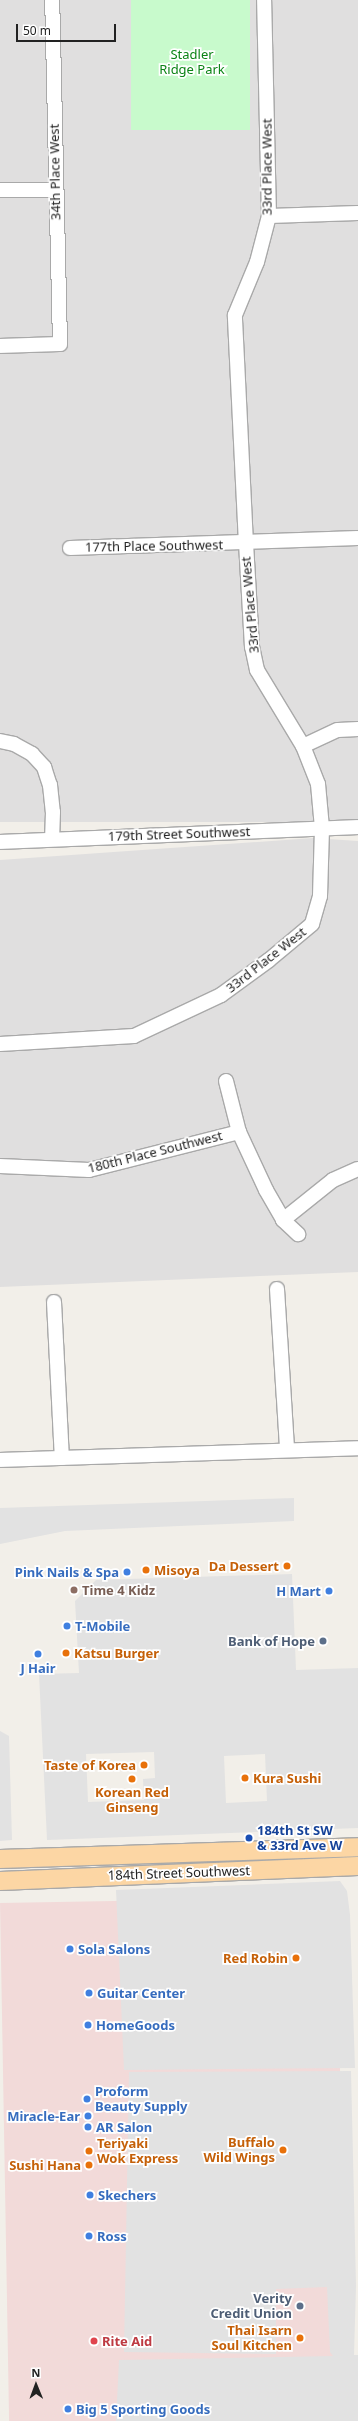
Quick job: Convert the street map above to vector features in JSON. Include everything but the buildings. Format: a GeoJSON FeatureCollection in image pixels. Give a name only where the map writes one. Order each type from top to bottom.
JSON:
{"type":"FeatureCollection","features":[{"type":"Feature","properties":{"kind":"main road","name":"184th Street Southwest"},"geometry":{"type":"LineString","coordinates":[[0,1859],[358,1847]]}},
{"type":"Feature","properties":{"kind":"main road"},"geometry":{"type":"LineString","coordinates":[[0,1870],[23,1869],[35,1858],[49,1868],[154,1865],[169,1873]]}},
{"type":"Feature","properties":{"kind":"main road","name":"184th Street Southwest"},"geometry":{"type":"LineString","coordinates":[[0,1880],[358,1866]]}},
{"type":"Feature","properties":{"kind":"street","name":"34th Place West"},"geometry":{"type":"LineString","coordinates":[[0,346],[60,344],[55,190],[52,0]]}},
{"type":"Feature","properties":{"kind":"street","name":"33rd Place West"},"geometry":{"type":"LineString","coordinates":[[0,1044],[134,1036],[221,995],[270,960],[312,924],[320,896],[322,828],[318,784],[303,746],[257,670],[252,647],[235,315],[257,262],[269,216],[264,0]]}},
{"type":"Feature","properties":{"kind":"street"},"geometry":{"type":"LineString","coordinates":[[0,190],[55,190]]}},
{"type":"Feature","properties":{"kind":"street"},"geometry":{"type":"LineString","coordinates":[[269,216],[358,213]]}},
{"type":"Feature","properties":{"kind":"street","name":"177th Place Southwest"},"geometry":{"type":"LineString","coordinates":[[70,548],[246,544],[358,538]]}},
{"type":"Feature","properties":{"kind":"street"},"geometry":{"type":"LineString","coordinates":[[303,746],[338,730],[358,730]]}},
{"type":"Feature","properties":{"kind":"street"},"geometry":{"type":"LineString","coordinates":[[0,741],[14,744],[32,754],[44,767],[50,785],[53,812],[52,839]]}},
{"type":"Feature","properties":{"kind":"street","name":"179th Street Southwest"},"geometry":{"type":"LineString","coordinates":[[0,842],[358,827]]}},
{"type":"Feature","properties":{"kind":"street"},"geometry":{"type":"LineString","coordinates":[[226,1081],[239,1132],[266,1190],[283,1220],[298,1234]]}},
{"type":"Feature","properties":{"kind":"street","name":"180th Place Southwest"},"geometry":{"type":"LineString","coordinates":[[0,1166],[88,1170],[239,1132]]}},
{"type":"Feature","properties":{"kind":"street"},"geometry":{"type":"LineString","coordinates":[[283,1220],[333,1180],[358,1169]]}},
{"type":"Feature","properties":{"kind":"street"},"geometry":{"type":"LineString","coordinates":[[277,1289],[287,1450]]}},
{"type":"Feature","properties":{"kind":"street"},"geometry":{"type":"LineString","coordinates":[[54,1302],[62,1458]]}},
{"type":"Feature","properties":{"kind":"street"},"geometry":{"type":"LineString","coordinates":[[0,1460],[358,1448]]}},
{"type":"Feature","properties":{"kind":"shaded area"},"geometry":{"type":"Polygon","coordinates":[[[0,0],[358,0],[358,822],[0,822],[0,0]]]}},
{"type":"Feature","properties":{"kind":"shaded area"},"geometry":{"type":"Polygon","coordinates":[[[313,838],[358,841],[358,1272],[0,1287],[0,860],[313,838]]]}},
{"type":"Feature","properties":{"kind":"shaded area"},"geometry":{"type":"Polygon","coordinates":[[[294,1498],[294,1521],[65,1531],[0,1544],[0,1508],[294,1498]]]}},
{"type":"Feature","properties":{"kind":"shaded area"},"geometry":{"type":"Polygon","coordinates":[[[292,1574],[296,1670],[358,1668],[358,1828],[47,1840],[39,1674],[79,1673],[75,1601],[96,1580],[292,1574]],[[154,1752],[86,1754],[88,1802],[144,1800],[143,1779],[155,1778],[154,1752]],[[265,1754],[224,1756],[226,1803],[267,1801],[265,1754]]]}},
{"type":"Feature","properties":{"kind":"shaded area"},"geometry":{"type":"Polygon","coordinates":[[[0,1731],[9,1736],[12,1840],[0,1841],[0,1731]]]}},
{"type":"Feature","properties":{"kind":"shaded area"},"geometry":{"type":"Polygon","coordinates":[[[340,1881],[347,1891],[350,1915],[355,2068],[124,2070],[116,1890],[340,1881]]]}},
{"type":"Feature","properties":{"kind":"shaded area"},"geometry":{"type":"Polygon","coordinates":[[[337,1897],[346,2421],[9,2421],[0,1903],[337,1897]]]}},
{"type":"Feature","properties":{"kind":"shaded area"},"geometry":{"type":"Polygon","coordinates":[[[351,2071],[356,2286],[354,2355],[358,2355],[358,2421],[116,2421],[119,2360],[333,2356],[330,2352],[327,2287],[276,2289],[276,2354],[124,2352],[129,2072],[351,2071]]]}},
{"type":"Feature","properties":{"kind":"green space","name":"Stadler Ridge Park"},"geometry":{"type":"Polygon","coordinates":[[[131,0],[250,0],[250,130],[131,130],[131,0]]]}},
{"type":"Feature","properties":{"kind":"place","name":"Da Dessert"},"geometry":{"type":"Point","coordinates":[287,1566]}},
{"type":"Feature","properties":{"kind":"place","name":"Misoya"},"geometry":{"type":"Point","coordinates":[146,1570]}},
{"type":"Feature","properties":{"kind":"place","name":"Pink Nails & Spa"},"geometry":{"type":"Point","coordinates":[127,1572]}},
{"type":"Feature","properties":{"kind":"place","name":"Time 4 Kidz"},"geometry":{"type":"Point","coordinates":[74,1590]}},
{"type":"Feature","properties":{"kind":"place","name":"H Mart"},"geometry":{"type":"Point","coordinates":[329,1591]}},
{"type":"Feature","properties":{"kind":"place","name":"T-Mobile"},"geometry":{"type":"Point","coordinates":[67,1626]}},
{"type":"Feature","properties":{"kind":"place","name":"Bank of Hope"},"geometry":{"type":"Point","coordinates":[323,1641]}},
{"type":"Feature","properties":{"kind":"place","name":"Katsu Burger"},"geometry":{"type":"Point","coordinates":[66,1653]}},
{"type":"Feature","properties":{"kind":"place","name":"J Hair"},"geometry":{"type":"Point","coordinates":[38,1654]}},
{"type":"Feature","properties":{"kind":"place","name":"Taste of Korea"},"geometry":{"type":"Point","coordinates":[144,1765]}},
{"type":"Feature","properties":{"kind":"place","name":"Kura Sushi"},"geometry":{"type":"Point","coordinates":[245,1778]}},
{"type":"Feature","properties":{"kind":"place","name":"Korean Red Ginseng"},"geometry":{"type":"Point","coordinates":[132,1779]}},
{"type":"Feature","properties":{"kind":"place","name":"184th St SW & 33rd Ave W"},"geometry":{"type":"Point","coordinates":[249,1838]}},
{"type":"Feature","properties":{"kind":"place","name":"Sola Salons"},"geometry":{"type":"Point","coordinates":[70,1949]}},
{"type":"Feature","properties":{"kind":"place","name":"Red Robin"},"geometry":{"type":"Point","coordinates":[296,1958]}},
{"type":"Feature","properties":{"kind":"place","name":"Guitar Center"},"geometry":{"type":"Point","coordinates":[89,1993]}},
{"type":"Feature","properties":{"kind":"place","name":"HomeGoods"},"geometry":{"type":"Point","coordinates":[88,2025]}},
{"type":"Feature","properties":{"kind":"place","name":"Proform Beauty Supply"},"geometry":{"type":"Point","coordinates":[87,2099]}},
{"type":"Feature","properties":{"kind":"place","name":"Miracle-Ear"},"geometry":{"type":"Point","coordinates":[88,2116]}},
{"type":"Feature","properties":{"kind":"place","name":"AR Salon"},"geometry":{"type":"Point","coordinates":[88,2127]}},
{"type":"Feature","properties":{"kind":"place","name":"Buffalo Wild Wings"},"geometry":{"type":"Point","coordinates":[283,2150]}},
{"type":"Feature","properties":{"kind":"place","name":"Teriyaki Wok Express"},"geometry":{"type":"Point","coordinates":[89,2151]}},
{"type":"Feature","properties":{"kind":"place","name":"Sushi Hana"},"geometry":{"type":"Point","coordinates":[89,2165]}},
{"type":"Feature","properties":{"kind":"place","name":"Skechers"},"geometry":{"type":"Point","coordinates":[90,2195]}},
{"type":"Feature","properties":{"kind":"place","name":"Ross"},"geometry":{"type":"Point","coordinates":[89,2236]}},
{"type":"Feature","properties":{"kind":"place","name":"Verity Credit Union"},"geometry":{"type":"Point","coordinates":[300,2306]}},
{"type":"Feature","properties":{"kind":"place","name":"Thai Isarn Soul Kitchen"},"geometry":{"type":"Point","coordinates":[300,2338]}},
{"type":"Feature","properties":{"kind":"place","name":"Rite Aid"},"geometry":{"type":"Point","coordinates":[94,2341]}},
{"type":"Feature","properties":{"kind":"place","name":"Big 5 Sporting Goods"},"geometry":{"type":"Point","coordinates":[68,2409]}}]}
